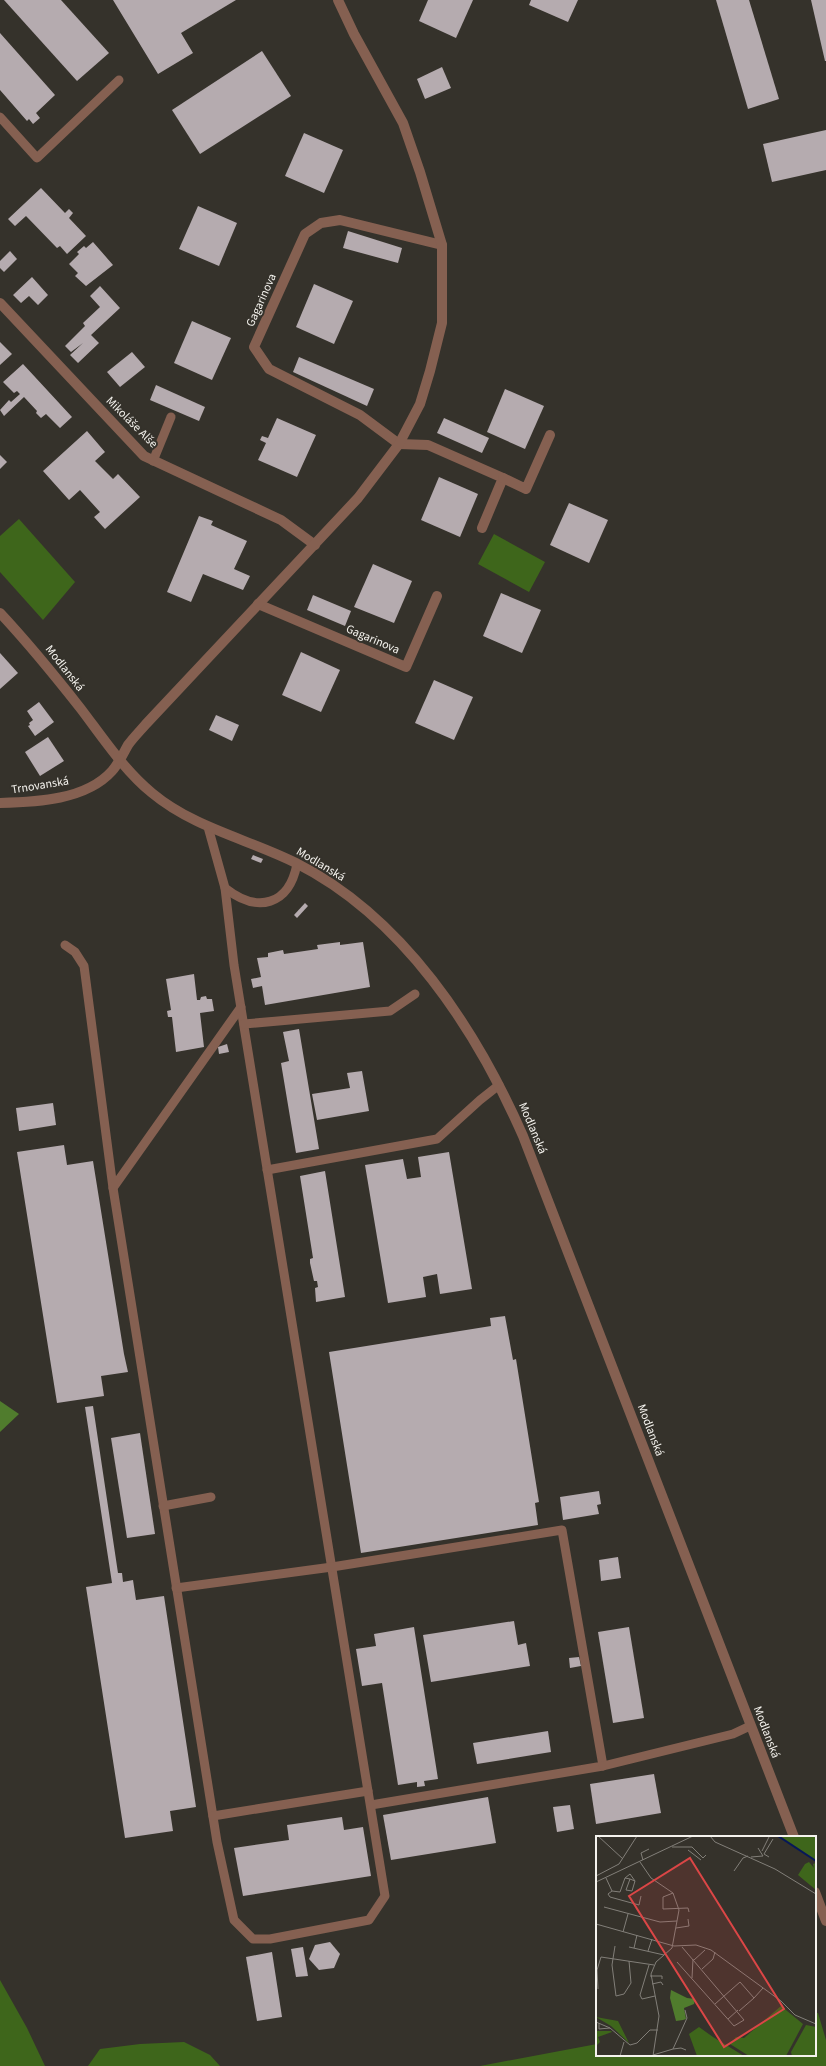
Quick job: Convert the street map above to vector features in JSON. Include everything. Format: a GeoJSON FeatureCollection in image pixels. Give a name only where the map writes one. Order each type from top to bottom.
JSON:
{"type":"FeatureCollection","features":[{"type":"Feature","properties":{"kind":"street"},"geometry":{"type":"LineString","coordinates":[[120,760],[129,743],[258,604],[315,546],[358,498],[399,444],[420,404],[430,372],[442,323],[442,245],[420,172],[402,123],[354,34],[338,0]]}},
{"type":"Feature","properties":{"kind":"street","name":"Gagarinova"},"geometry":{"type":"LineString","coordinates":[[399,444],[360,415],[269,369],[254,347],[305,234],[321,223],[340,220],[442,245]]}},
{"type":"Feature","properties":{"kind":"street","name":"Mikoláše Alše"},"geometry":{"type":"LineString","coordinates":[[0,303],[144,456],[280,520],[315,546]]}},
{"type":"Feature","properties":{"kind":"street"},"geometry":{"type":"LineString","coordinates":[[399,444],[428,445],[526,489],[550,435]]}},
{"type":"Feature","properties":{"kind":"street"},"geometry":{"type":"LineString","coordinates":[[482,528],[503,478]]}},
{"type":"Feature","properties":{"kind":"street","name":"Gagarinova"},"geometry":{"type":"LineString","coordinates":[[258,604],[406,667],[437,596]]}},
{"type":"Feature","properties":{"kind":"street","name":"Modlanská"},"geometry":{"type":"LineString","coordinates":[[0,613],[36,652],[134,778],[173,809],[208,827],[297,864],[353,899],[376,918],[399,942],[437,988],[473,1040],[499,1085],[526,1143],[794,1836]]}},
{"type":"Feature","properties":{"kind":"street","name":"Trnovanská"},"geometry":{"type":"LineString","coordinates":[[0,803],[28,802],[64,796],[86,789],[104,779],[120,760]]}},
{"type":"Feature","properties":{"kind":"street"},"geometry":{"type":"LineString","coordinates":[[816,1895],[826,1921]]}},
{"type":"Feature","properties":{"kind":"lane"},"geometry":{"type":"LineString","coordinates":[[0,117],[37,158],[119,80]]}},
{"type":"Feature","properties":{"kind":"lane"},"geometry":{"type":"LineString","coordinates":[[153,461],[171,417]]}},
{"type":"Feature","properties":{"kind":"lane"},"geometry":{"type":"LineString","coordinates":[[65,945],[75,952],[84,966],[113,1188],[163,1506],[213,1816],[234,1920],[253,1939],[270,1940],[369,1920],[385,1896],[241,1007],[225,888],[208,827]]}},
{"type":"Feature","properties":{"kind":"lane"},"geometry":{"type":"LineString","coordinates":[[225,888],[237,897],[252,902],[266,903],[278,898],[289,887],[295,876],[297,864]]}},
{"type":"Feature","properties":{"kind":"lane"},"geometry":{"type":"LineString","coordinates":[[244,1024],[390,1011],[415,994]]}},
{"type":"Feature","properties":{"kind":"lane"},"geometry":{"type":"LineString","coordinates":[[113,1188],[241,1007]]}},
{"type":"Feature","properties":{"kind":"lane"},"geometry":{"type":"LineString","coordinates":[[267,1170],[437,1139],[499,1085]]}},
{"type":"Feature","properties":{"kind":"lane"},"geometry":{"type":"LineString","coordinates":[[163,1506],[211,1498]]}},
{"type":"Feature","properties":{"kind":"lane"},"geometry":{"type":"LineString","coordinates":[[176,1588],[332,1567],[562,1530],[603,1766]]}},
{"type":"Feature","properties":{"kind":"lane"},"geometry":{"type":"LineString","coordinates":[[370,1805],[603,1766],[734,1734],[750,1726]]}},
{"type":"Feature","properties":{"kind":"lane"},"geometry":{"type":"LineString","coordinates":[[213,1816],[368,1791]]}},
{"type":"Feature","properties":{"kind":"green space"},"geometry":{"type":"Polygon","coordinates":[[[19,519],[75,582],[43,620],[0,572],[0,536],[19,519]]]}},
{"type":"Feature","properties":{"kind":"green space"},"geometry":{"type":"Polygon","coordinates":[[[494,534],[545,562],[529,592],[478,564],[494,534]]]}},
{"type":"Feature","properties":{"kind":"green space"},"geometry":{"type":"Polygon","coordinates":[[[0,1401],[19,1414],[0,1432],[0,1401]]]}},
{"type":"Feature","properties":{"kind":"green space"},"geometry":{"type":"Polygon","coordinates":[[[0,1980],[27,2028],[45,2066],[0,2066],[0,1980]]]}},
{"type":"Feature","properties":{"kind":"green space"},"geometry":{"type":"Polygon","coordinates":[[[816,2013],[818,2013],[826,2040],[826,2066],[480,2066],[596,2044],[596,2056],[816,2056],[816,2013]]]}},
{"type":"Feature","properties":{"kind":"green space"},"geometry":{"type":"Polygon","coordinates":[[[184,2042],[210,2055],[220,2066],[88,2066],[100,2049],[140,2044],[184,2042]]]}},
{"type":"Feature","properties":{"kind":"building"},"geometry":{"type":"Polygon","coordinates":[[[4,0],[61,0],[109,53],[77,81],[4,0]]]}},
{"type":"Feature","properties":{"kind":"building"},"geometry":{"type":"Polygon","coordinates":[[[113,0],[236,0],[181,33],[193,53],[158,74],[113,0]]]}},
{"type":"Feature","properties":{"kind":"building"},"geometry":{"type":"Polygon","coordinates":[[[428,0],[473,0],[456,38],[419,21],[428,0]]]}},
{"type":"Feature","properties":{"kind":"building"},"geometry":{"type":"Polygon","coordinates":[[[531,0],[578,0],[568,22],[529,5],[531,0]]]}},
{"type":"Feature","properties":{"kind":"building"},"geometry":{"type":"Polygon","coordinates":[[[716,0],[749,0],[779,99],[748,109],[716,0]]]}},
{"type":"Feature","properties":{"kind":"building"},"geometry":{"type":"Polygon","coordinates":[[[811,0],[826,0],[826,61],[825,61],[811,0]]]}},
{"type":"Feature","properties":{"kind":"building"},"geometry":{"type":"Polygon","coordinates":[[[0,33],[55,95],[36,113],[40,118],[33,124],[29,119],[27,121],[0,90],[0,33]]]}},
{"type":"Feature","properties":{"kind":"building"},"geometry":{"type":"Polygon","coordinates":[[[262,51],[291,96],[200,154],[172,110],[262,51]]]}},
{"type":"Feature","properties":{"kind":"building"},"geometry":{"type":"Polygon","coordinates":[[[442,67],[451,88],[425,99],[417,79],[442,67]]]}},
{"type":"Feature","properties":{"kind":"building"},"geometry":{"type":"Polygon","coordinates":[[[826,130],[826,170],[772,182],[763,144],[826,130]]]}},
{"type":"Feature","properties":{"kind":"building"},"geometry":{"type":"Polygon","coordinates":[[[304,133],[343,150],[324,193],[285,176],[304,133]]]}},
{"type":"Feature","properties":{"kind":"building"},"geometry":{"type":"Polygon","coordinates":[[[41,188],[65,213],[69,209],[73,213],[69,218],[86,236],[67,254],[60,246],[57,248],[26,216],[15,226],[8,219],[41,188]]]}},
{"type":"Feature","properties":{"kind":"building"},"geometry":{"type":"Polygon","coordinates":[[[198,206],[237,223],[219,266],[179,249],[198,206]]]}},
{"type":"Feature","properties":{"kind":"building"},"geometry":{"type":"Polygon","coordinates":[[[348,231],[402,248],[398,263],[343,248],[348,231]]]}},
{"type":"Feature","properties":{"kind":"building"},"geometry":{"type":"Polygon","coordinates":[[[93,242],[113,265],[86,286],[75,276],[78,273],[69,264],[79,254],[77,252],[84,246],[86,248],[93,242]]]}},
{"type":"Feature","properties":{"kind":"building"},"geometry":{"type":"Polygon","coordinates":[[[10,251],[17,259],[4,272],[0,268],[0,261],[10,251]]]}},
{"type":"Feature","properties":{"kind":"building"},"geometry":{"type":"Polygon","coordinates":[[[32,277],[48,295],[38,305],[29,296],[21,303],[13,295],[32,277]]]}},
{"type":"Feature","properties":{"kind":"building"},"geometry":{"type":"Polygon","coordinates":[[[314,284],[353,301],[334,344],[296,327],[314,284]]]}},
{"type":"Feature","properties":{"kind":"building"},"geometry":{"type":"Polygon","coordinates":[[[100,286],[120,308],[91,335],[99,343],[78,363],[70,355],[83,343],[71,352],[65,346],[85,326],[83,323],[100,307],[90,296],[100,286]]]}},
{"type":"Feature","properties":{"kind":"building"},"geometry":{"type":"Polygon","coordinates":[[[192,321],[231,338],[212,380],[174,363],[192,321]]]}},
{"type":"Feature","properties":{"kind":"building"},"geometry":{"type":"Polygon","coordinates":[[[0,342],[12,354],[0,365],[0,342]]]}},
{"type":"Feature","properties":{"kind":"building"},"geometry":{"type":"Polygon","coordinates":[[[132,352],[145,367],[120,387],[107,372],[132,352]]]}},
{"type":"Feature","properties":{"kind":"building"},"geometry":{"type":"Polygon","coordinates":[[[299,357],[374,389],[367,406],[293,372],[299,357]]]}},
{"type":"Feature","properties":{"kind":"building"},"geometry":{"type":"Polygon","coordinates":[[[23,364],[72,417],[60,428],[46,414],[41,418],[36,413],[37,411],[24,397],[4,416],[0,410],[9,400],[11,402],[20,394],[17,391],[14,393],[3,382],[23,364]]]}},
{"type":"Feature","properties":{"kind":"building"},"geometry":{"type":"Polygon","coordinates":[[[156,385],[205,407],[199,421],[150,400],[156,385]]]}},
{"type":"Feature","properties":{"kind":"building"},"geometry":{"type":"Polygon","coordinates":[[[505,389],[544,406],[525,449],[487,432],[505,389]]]}},
{"type":"Feature","properties":{"kind":"building"},"geometry":{"type":"Polygon","coordinates":[[[277,418],[316,435],[297,477],[258,460],[266,443],[260,440],[262,436],[268,438],[277,418]]]}},
{"type":"Feature","properties":{"kind":"building"},"geometry":{"type":"Polygon","coordinates":[[[444,418],[489,438],[482,453],[437,433],[444,418]]]}},
{"type":"Feature","properties":{"kind":"building"},"geometry":{"type":"Polygon","coordinates":[[[87,431],[105,452],[95,461],[113,479],[118,474],[140,497],[105,529],[94,517],[100,512],[80,490],[69,500],[43,471],[87,431]]]}},
{"type":"Feature","properties":{"kind":"building"},"geometry":{"type":"Polygon","coordinates":[[[0,455],[7,462],[0,469],[0,455]]]}},
{"type":"Feature","properties":{"kind":"building"},"geometry":{"type":"Polygon","coordinates":[[[439,477],[478,494],[460,537],[421,520],[439,477]]]}},
{"type":"Feature","properties":{"kind":"building"},"geometry":{"type":"Polygon","coordinates":[[[569,503],[608,520],[589,563],[550,545],[569,503]]]}},
{"type":"Feature","properties":{"kind":"building"},"geometry":{"type":"Polygon","coordinates":[[[199,516],[213,521],[211,525],[247,541],[234,569],[250,576],[243,590],[203,574],[191,602],[167,592],[199,516]]]}},
{"type":"Feature","properties":{"kind":"building"},"geometry":{"type":"Polygon","coordinates":[[[373,564],[412,581],[394,623],[354,607],[373,564]]]}},
{"type":"Feature","properties":{"kind":"building"},"geometry":{"type":"Polygon","coordinates":[[[501,593],[541,610],[522,653],[483,636],[501,593]]]}},
{"type":"Feature","properties":{"kind":"building"},"geometry":{"type":"Polygon","coordinates":[[[313,595],[351,611],[345,626],[307,610],[313,595]]]}},
{"type":"Feature","properties":{"kind":"building"},"geometry":{"type":"Polygon","coordinates":[[[301,652],[340,670],[321,712],[282,695],[301,652]]]}},
{"type":"Feature","properties":{"kind":"building"},"geometry":{"type":"Polygon","coordinates":[[[0,653],[18,673],[0,689],[0,653]]]}},
{"type":"Feature","properties":{"kind":"building"},"geometry":{"type":"Polygon","coordinates":[[[434,680],[473,697],[454,740],[415,723],[434,680]]]}},
{"type":"Feature","properties":{"kind":"building"},"geometry":{"type":"Polygon","coordinates":[[[39,702],[54,722],[35,736],[28,726],[33,720],[27,711],[39,702]]]}},
{"type":"Feature","properties":{"kind":"building"},"geometry":{"type":"Polygon","coordinates":[[[216,715],[239,725],[232,741],[209,730],[216,715]]]}},
{"type":"Feature","properties":{"kind":"building"},"geometry":{"type":"Polygon","coordinates":[[[48,737],[64,761],[40,776],[25,752],[48,737]]]}},
{"type":"Feature","properties":{"kind":"building"},"geometry":{"type":"Polygon","coordinates":[[[253,855],[263,859],[261,863],[251,859],[253,855]]]}},
{"type":"Feature","properties":{"kind":"building"},"geometry":{"type":"Polygon","coordinates":[[[305,903],[308,906],[297,918],[294,915],[305,903]]]}},
{"type":"Feature","properties":{"kind":"building"},"geometry":{"type":"Polygon","coordinates":[[[340,942],[340,945],[363,942],[370,987],[265,1005],[262,986],[253,988],[251,979],[261,977],[257,958],[268,957],[268,953],[283,950],[284,954],[318,949],[317,945],[340,942]]]}},
{"type":"Feature","properties":{"kind":"building"},"geometry":{"type":"Polygon","coordinates":[[[194,974],[197,1000],[200,1000],[201,997],[206,996],[207,999],[212,999],[214,1011],[200,1013],[204,1047],[176,1052],[172,1017],[168,1017],[167,1011],[171,1010],[166,979],[194,974]]]}},
{"type":"Feature","properties":{"kind":"building"},"geometry":{"type":"Polygon","coordinates":[[[299,1029],[319,1149],[296,1153],[281,1063],[289,1061],[283,1032],[299,1029]]]}},
{"type":"Feature","properties":{"kind":"building"},"geometry":{"type":"Polygon","coordinates":[[[227,1044],[229,1052],[219,1054],[218,1047],[227,1044]]]}},
{"type":"Feature","properties":{"kind":"building"},"geometry":{"type":"Polygon","coordinates":[[[362,1071],[369,1111],[317,1120],[312,1094],[350,1088],[347,1073],[362,1071]]]}},
{"type":"Feature","properties":{"kind":"building"},"geometry":{"type":"Polygon","coordinates":[[[53,1103],[56,1125],[19,1131],[16,1108],[53,1103]]]}},
{"type":"Feature","properties":{"kind":"building"},"geometry":{"type":"Polygon","coordinates":[[[64,1145],[67,1165],[93,1161],[128,1372],[101,1376],[104,1396],[57,1403],[17,1152],[64,1145]]]}},
{"type":"Feature","properties":{"kind":"building"},"geometry":{"type":"Polygon","coordinates":[[[449,1152],[472,1289],[440,1294],[437,1274],[423,1277],[426,1297],[388,1303],[365,1165],[403,1159],[407,1179],[421,1177],[418,1157],[449,1152]]]}},
{"type":"Feature","properties":{"kind":"building"},"geometry":{"type":"Polygon","coordinates":[[[325,1171],[345,1297],[316,1302],[315,1288],[318,1287],[317,1281],[314,1281],[310,1263],[310,1259],[313,1258],[300,1176],[325,1171]]]}},
{"type":"Feature","properties":{"kind":"building"},"geometry":{"type":"Polygon","coordinates":[[[505,1316],[513,1360],[516,1359],[539,1502],[535,1503],[538,1525],[361,1553],[329,1352],[491,1326],[490,1318],[505,1316]]]}},
{"type":"Feature","properties":{"kind":"building"},"geometry":{"type":"Polygon","coordinates":[[[93,1406],[118,1573],[122,1573],[123,1582],[133,1580],[136,1600],[164,1596],[196,1807],[170,1811],[173,1831],[125,1838],[86,1587],[112,1583],[85,1407],[93,1406]]]}},
{"type":"Feature","properties":{"kind":"building"},"geometry":{"type":"Polygon","coordinates":[[[140,1433],[155,1534],[127,1538],[111,1438],[140,1433]]]}},
{"type":"Feature","properties":{"kind":"building"},"geometry":{"type":"Polygon","coordinates":[[[599,1491],[601,1504],[597,1505],[599,1514],[563,1520],[560,1497],[599,1491]]]}},
{"type":"Feature","properties":{"kind":"building"},"geometry":{"type":"Polygon","coordinates":[[[618,1557],[621,1578],[601,1581],[599,1560],[618,1557]]]}},
{"type":"Feature","properties":{"kind":"building"},"geometry":{"type":"Polygon","coordinates":[[[514,1621],[518,1645],[526,1643],[530,1666],[431,1682],[423,1635],[514,1621]]]}},
{"type":"Feature","properties":{"kind":"building"},"geometry":{"type":"Polygon","coordinates":[[[414,1627],[438,1779],[424,1781],[425,1786],[417,1787],[417,1782],[398,1785],[382,1683],[362,1686],[356,1649],[376,1646],[374,1634],[414,1627]]]}},
{"type":"Feature","properties":{"kind":"building"},"geometry":{"type":"Polygon","coordinates":[[[629,1627],[644,1718],[613,1723],[598,1632],[629,1627]]]}},
{"type":"Feature","properties":{"kind":"building"},"geometry":{"type":"Polygon","coordinates":[[[579,1657],[581,1666],[570,1668],[569,1658],[579,1657]]]}},
{"type":"Feature","properties":{"kind":"building"},"geometry":{"type":"Polygon","coordinates":[[[548,1731],[551,1752],[477,1764],[473,1743],[548,1731]]]}},
{"type":"Feature","properties":{"kind":"building"},"geometry":{"type":"Polygon","coordinates":[[[654,1774],[661,1813],[596,1824],[590,1784],[654,1774]]]}},
{"type":"Feature","properties":{"kind":"building"},"geometry":{"type":"Polygon","coordinates":[[[488,1797],[496,1843],[391,1860],[383,1815],[488,1797]]]}},
{"type":"Feature","properties":{"kind":"building"},"geometry":{"type":"Polygon","coordinates":[[[570,1805],[574,1829],[557,1832],[553,1807],[570,1805]]]}},
{"type":"Feature","properties":{"kind":"building"},"geometry":{"type":"Polygon","coordinates":[[[342,1817],[344,1830],[363,1827],[371,1876],[243,1896],[234,1848],[289,1840],[287,1825],[342,1817]]]}},
{"type":"Feature","properties":{"kind":"building"},"geometry":{"type":"Polygon","coordinates":[[[330,1942],[340,1954],[334,1968],[319,1970],[309,1959],[315,1945],[330,1942]]]}},
{"type":"Feature","properties":{"kind":"building"},"geometry":{"type":"Polygon","coordinates":[[[303,1947],[308,1976],[296,1977],[291,1949],[303,1947]]]}},
{"type":"Feature","properties":{"kind":"building"},"geometry":{"type":"Polygon","coordinates":[[[272,1952],[282,2017],[257,2021],[246,1957],[272,1952]]]}}]}
